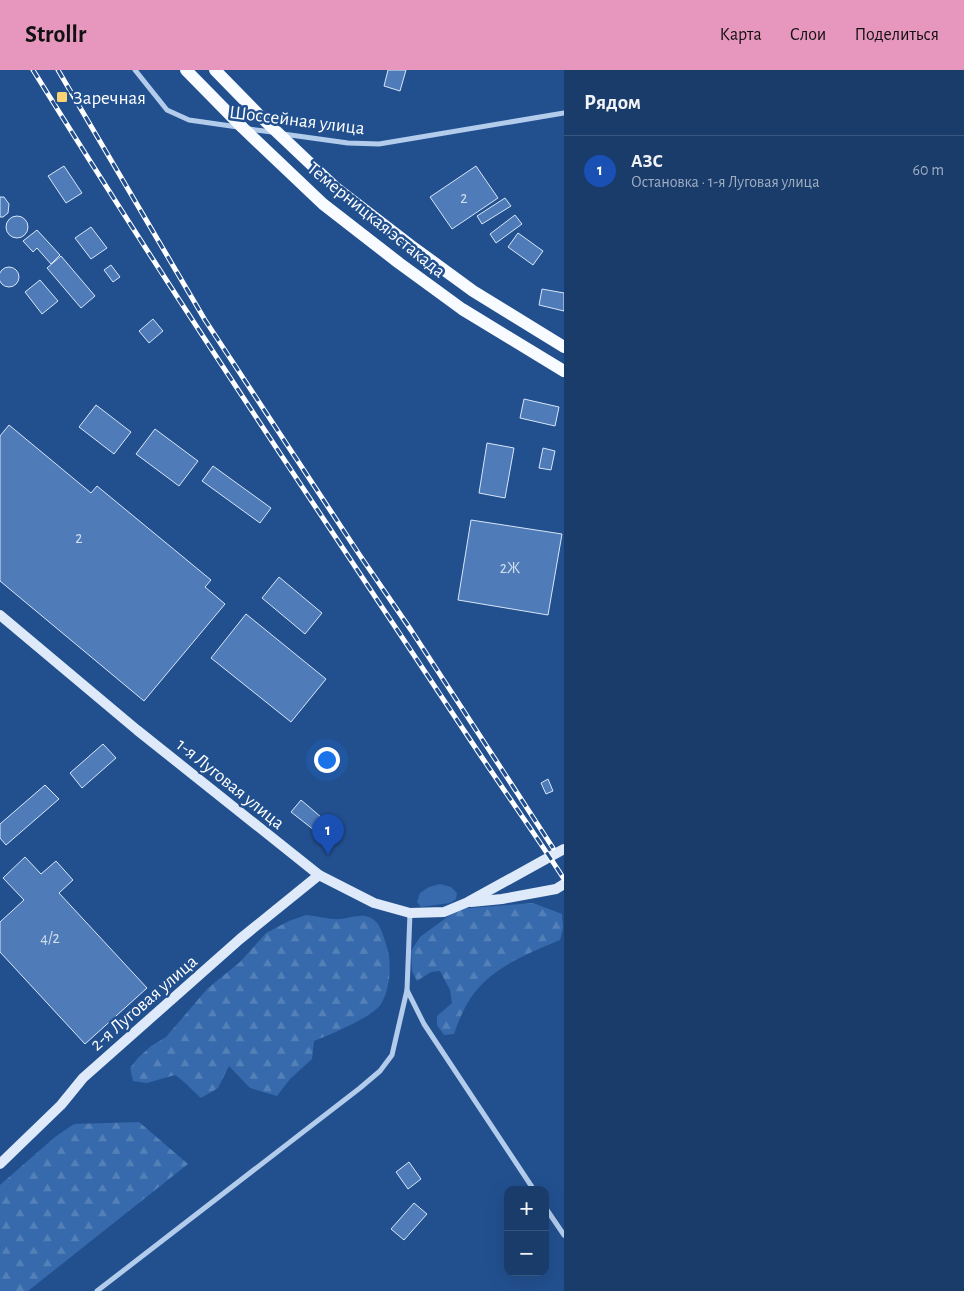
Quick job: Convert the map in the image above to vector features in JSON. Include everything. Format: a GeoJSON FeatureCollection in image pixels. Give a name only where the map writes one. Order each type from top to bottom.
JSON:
{"type":"FeatureCollection","features":[{"type":"Feature","properties":{"kind":"main road","name":"Темерницкая эстакада"},"geometry":{"type":"LineString","coordinates":[[186,70],[237,122],[323,204],[462,309],[564,371]]}},
{"type":"Feature","properties":{"kind":"main road","name":"Темерницкая эстакада"},"geometry":{"type":"LineString","coordinates":[[215,70],[264,120],[336,188],[473,291],[564,347]]}},
{"type":"Feature","properties":{"kind":"main road","name":"1-я Луговая улица"},"geometry":{"type":"LineString","coordinates":[[0,615],[137,730],[319,875],[374,903],[410,913],[444,912],[468,902]]}},
{"type":"Feature","properties":{"kind":"main road"},"geometry":{"type":"LineString","coordinates":[[468,902],[564,849]]}},
{"type":"Feature","properties":{"kind":"main road","name":"2-я Луговая улица"},"geometry":{"type":"LineString","coordinates":[[0,1164],[61,1105],[82,1078],[240,939],[319,875]]}},
{"type":"Feature","properties":{"kind":"main road"},"geometry":{"type":"LineString","coordinates":[[468,902],[502,899],[556,888],[564,884]]}},
{"type":"Feature","properties":{"kind":"street","name":"Шоссейная улица"},"geometry":{"type":"LineString","coordinates":[[135,70],[167,110],[189,120],[348,143],[379,144],[564,113]]}},
{"type":"Feature","properties":{"kind":"street"},"geometry":{"type":"LineString","coordinates":[[97,1291],[380,1071],[392,1055],[407,990],[410,913]]}},
{"type":"Feature","properties":{"kind":"street"},"geometry":{"type":"LineString","coordinates":[[407,990],[424,1024],[531,1186]]}},
{"type":"Feature","properties":{"kind":"street"},"geometry":{"type":"LineString","coordinates":[[549,1213],[564,1235]]}},
{"type":"Feature","properties":{"kind":"green space"},"geometry":{"type":"Polygon","coordinates":[[[440,884],[451,887],[457,893],[456,899],[450,903],[421,907],[417,902],[420,893],[429,887],[440,884]]]}},
{"type":"Feature","properties":{"kind":"green space"},"geometry":{"type":"Polygon","coordinates":[[[533,903],[562,914],[563,928],[560,940],[510,963],[488,979],[470,999],[454,1034],[444,1035],[437,1025],[437,1016],[452,1003],[450,990],[440,971],[431,972],[417,981],[412,971],[411,951],[420,937],[458,909],[533,903]]]}},
{"type":"Feature","properties":{"kind":"green space"},"geometry":{"type":"Polygon","coordinates":[[[306,915],[337,919],[364,916],[377,922],[386,944],[390,966],[387,990],[381,1004],[376,1009],[350,1025],[314,1041],[312,1059],[290,1079],[277,1096],[250,1088],[229,1066],[218,1088],[201,1098],[175,1075],[147,1083],[133,1081],[130,1068],[138,1058],[151,1046],[166,1037],[208,988],[240,962],[266,933],[289,921],[306,915]]]}},
{"type":"Feature","properties":{"kind":"green space"},"geometry":{"type":"Polygon","coordinates":[[[139,1122],[188,1164],[28,1291],[0,1291],[0,1185],[55,1137],[74,1124],[139,1122]]]}},
{"type":"Feature","properties":{"kind":"building"},"geometry":{"type":"Polygon","coordinates":[[[388,70],[406,70],[400,91],[384,86],[388,70]]]}},
{"type":"Feature","properties":{"kind":"building"},"geometry":{"type":"Polygon","coordinates":[[[64,166],[82,193],[66,203],[48,176],[64,166]]]}},
{"type":"Feature","properties":{"kind":"building"},"geometry":{"type":"Polygon","coordinates":[[[476,166],[498,198],[452,229],[430,197],[476,166]]]}},
{"type":"Feature","properties":{"kind":"building"},"geometry":{"type":"Polygon","coordinates":[[[0,197],[4,197],[9,204],[8,213],[3,217],[0,217],[0,197]]]}},
{"type":"Feature","properties":{"kind":"building"},"geometry":{"type":"Polygon","coordinates":[[[505,198],[511,206],[482,224],[477,216],[505,198]]]}},
{"type":"Feature","properties":{"kind":"building"},"geometry":{"type":"Polygon","coordinates":[[[515,215],[522,224],[496,243],[490,234],[515,215]]]}},
{"type":"Feature","properties":{"kind":"building"},"geometry":{"type":"Polygon","coordinates":[[[17,216],[27,223],[28,227],[21,237],[17,238],[7,231],[6,227],[13,217],[17,216]]]}},
{"type":"Feature","properties":{"kind":"building"},"geometry":{"type":"Polygon","coordinates":[[[91,227],[107,248],[91,259],[75,238],[91,227]]]}},
{"type":"Feature","properties":{"kind":"building"},"geometry":{"type":"Polygon","coordinates":[[[37,230],[60,255],[51,264],[37,248],[33,252],[23,241],[37,230]]]}},
{"type":"Feature","properties":{"kind":"building"},"geometry":{"type":"Polygon","coordinates":[[[518,233],[543,251],[533,265],[508,247],[518,233]]]}},
{"type":"Feature","properties":{"kind":"building"},"geometry":{"type":"Polygon","coordinates":[[[61,256],[95,296],[81,308],[47,268],[61,256]]]}},
{"type":"Feature","properties":{"kind":"building"},"geometry":{"type":"Polygon","coordinates":[[[111,265],[120,277],[113,282],[104,270],[111,265]]]}},
{"type":"Feature","properties":{"kind":"building"},"geometry":{"type":"Polygon","coordinates":[[[5,267],[13,267],[19,273],[19,281],[13,287],[5,287],[-1,281],[-1,273],[5,267]]]}},
{"type":"Feature","properties":{"kind":"building"},"geometry":{"type":"Polygon","coordinates":[[[40,280],[58,301],[42,314],[25,292],[40,280]]]}},
{"type":"Feature","properties":{"kind":"building"},"geometry":{"type":"Polygon","coordinates":[[[542,289],[564,293],[564,311],[539,305],[542,289]]]}},
{"type":"Feature","properties":{"kind":"building"},"geometry":{"type":"Polygon","coordinates":[[[153,319],[163,331],[149,343],[139,331],[153,319]]]}},
{"type":"Feature","properties":{"kind":"building"},"geometry":{"type":"Polygon","coordinates":[[[524,399],[559,407],[555,426],[520,418],[524,399]]]}},
{"type":"Feature","properties":{"kind":"building"},"geometry":{"type":"Polygon","coordinates":[[[96,405],[131,432],[114,454],[79,427],[96,405]]]}},
{"type":"Feature","properties":{"kind":"building"},"geometry":{"type":"Polygon","coordinates":[[[9,425],[91,493],[97,486],[211,580],[205,587],[225,604],[144,701],[0,581],[0,436],[9,425]]]}},
{"type":"Feature","properties":{"kind":"building"},"geometry":{"type":"Polygon","coordinates":[[[155,429],[198,461],[179,486],[136,454],[155,429]]]}},
{"type":"Feature","properties":{"kind":"building"},"geometry":{"type":"Polygon","coordinates":[[[487,443],[514,448],[505,498],[479,493],[487,443]]]}},
{"type":"Feature","properties":{"kind":"building"},"geometry":{"type":"Polygon","coordinates":[[[543,448],[555,451],[551,470],[539,468],[543,448]]]}},
{"type":"Feature","properties":{"kind":"building"},"geometry":{"type":"Polygon","coordinates":[[[213,466],[271,508],[260,523],[202,481],[213,466]]]}},
{"type":"Feature","properties":{"kind":"building"},"geometry":{"type":"Polygon","coordinates":[[[471,520],[562,534],[548,615],[458,600],[471,520]]]}},
{"type":"Feature","properties":{"kind":"building"},"geometry":{"type":"Polygon","coordinates":[[[279,577],[322,613],[305,634],[262,598],[279,577]]]}},
{"type":"Feature","properties":{"kind":"building"},"geometry":{"type":"Polygon","coordinates":[[[246,614],[326,679],[291,722],[211,658],[246,614]]]}},
{"type":"Feature","properties":{"kind":"building"},"geometry":{"type":"Polygon","coordinates":[[[103,744],[116,758],[82,788],[70,773],[103,744]]]}},
{"type":"Feature","properties":{"kind":"building"},"geometry":{"type":"Polygon","coordinates":[[[548,779],[553,791],[546,794],[541,783],[548,779]]]}},
{"type":"Feature","properties":{"kind":"building"},"geometry":{"type":"Polygon","coordinates":[[[45,785],[59,799],[6,845],[0,838],[0,824],[45,785]]]}},
{"type":"Feature","properties":{"kind":"building"},"geometry":{"type":"Polygon","coordinates":[[[301,800],[328,823],[319,834],[291,812],[301,800]]]}},
{"type":"Feature","properties":{"kind":"building"},"geometry":{"type":"Polygon","coordinates":[[[25,857],[41,874],[56,861],[73,880],[59,893],[147,988],[85,1044],[0,952],[0,922],[24,900],[3,878],[25,857]]]}},
{"type":"Feature","properties":{"kind":"building"},"geometry":{"type":"Polygon","coordinates":[[[409,1162],[421,1179],[408,1189],[396,1172],[409,1162]]]}},
{"type":"Feature","properties":{"kind":"building"},"geometry":{"type":"Polygon","coordinates":[[[414,1203],[427,1214],[404,1240],[391,1229],[414,1203]]]}},
{"type":"Feature","properties":{"kind":"railway"},"geometry":{"type":"LineString","coordinates":[[33,70],[248,406],[564,879]]}},
{"type":"Feature","properties":{"kind":"railway"},"geometry":{"type":"LineString","coordinates":[[58,70],[205,320],[553,848]]}},
{"type":"Feature","properties":{"kind":"place","name":"Заречная"},"geometry":{"type":"Point","coordinates":[62,97]}},
{"type":"Feature","properties":{"kind":"place","name":"АЗС"},"geometry":{"type":"Point","coordinates":[328,855]}}]}
